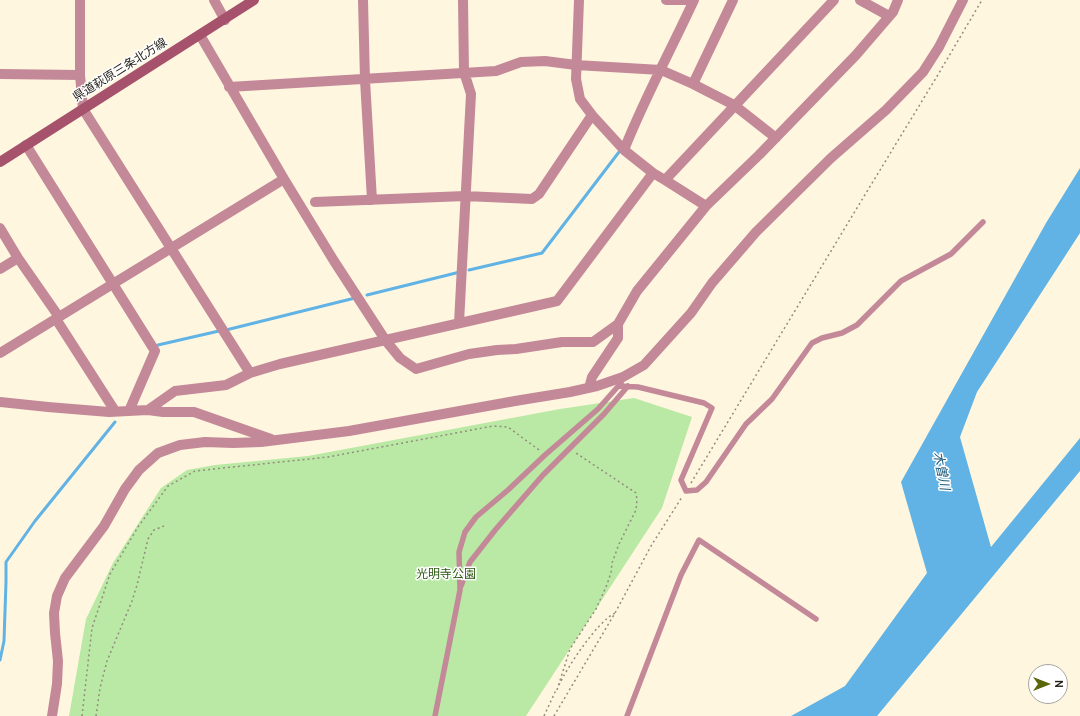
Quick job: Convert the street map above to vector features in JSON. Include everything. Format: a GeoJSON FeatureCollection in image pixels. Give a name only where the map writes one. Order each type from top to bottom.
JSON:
{"type":"FeatureCollection","features":[{"type":"Feature","properties":{"kind":"main road","name":"県道萩原三条北方線"},"geometry":{"type":"LineString","coordinates":[[0,162],[225,20],[254,0]]}},
{"type":"Feature","properties":{"kind":"street"},"geometry":{"type":"LineString","coordinates":[[80,0],[80,76],[83,109],[250,372]]}},
{"type":"Feature","properties":{"kind":"street"},"geometry":{"type":"LineString","coordinates":[[214,0],[225,20]]}},
{"type":"Feature","properties":{"kind":"street"},"geometry":{"type":"LineString","coordinates":[[363,0],[365,80],[372,200]]}},
{"type":"Feature","properties":{"kind":"street"},"geometry":{"type":"LineString","coordinates":[[459,323],[471,94],[464,72],[463,0]]}},
{"type":"Feature","properties":{"kind":"street"},"geometry":{"type":"LineString","coordinates":[[579,0],[576,79],[580,99],[592,115],[624,150],[653,173],[706,206]]}},
{"type":"Feature","properties":{"kind":"street"},"geometry":{"type":"LineString","coordinates":[[624,150],[636,120],[694,0],[666,0]]}},
{"type":"Feature","properties":{"kind":"street"},"geometry":{"type":"LineString","coordinates":[[693,84],[733,0]]}},
{"type":"Feature","properties":{"kind":"street"},"geometry":{"type":"LineString","coordinates":[[665,180],[834,0]]}},
{"type":"Feature","properties":{"kind":"street"},"geometry":{"type":"LineString","coordinates":[[860,0],[889,16]]}},
{"type":"Feature","properties":{"kind":"street"},"geometry":{"type":"LineString","coordinates":[[200,35],[229,87],[334,261],[386,341],[400,358],[416,369],[469,354],[562,342],[593,342],[618,324],[637,291],[706,206],[776,138],[856,55],[893,12],[898,0]]}},
{"type":"Feature","properties":{"kind":"street"},"geometry":{"type":"LineString","coordinates":[[52,716],[57,684],[58,661],[54,613],[57,596],[65,578],[104,526],[125,489],[139,470],[158,454],[180,445],[205,442],[233,443],[274,440],[349,431],[570,392],[621,381],[644,365],[691,313],[712,284],[756,232],[830,158],[886,110],[923,72],[939,47],[963,0]]}},
{"type":"Feature","properties":{"kind":"street"},"geometry":{"type":"LineString","coordinates":[[229,87],[496,71],[521,62],[545,61],[576,65],[661,70],[693,84],[734,105],[776,138]]}},
{"type":"Feature","properties":{"kind":"street"},"geometry":{"type":"LineString","coordinates":[[0,74],[80,76]]}},
{"type":"Feature","properties":{"kind":"street"},"geometry":{"type":"LineString","coordinates":[[315,202],[465,196],[532,199],[539,194],[592,115]]}},
{"type":"Feature","properties":{"kind":"street"},"geometry":{"type":"LineString","coordinates":[[26,145],[155,351],[129,411]]}},
{"type":"Feature","properties":{"kind":"street"},"geometry":{"type":"LineString","coordinates":[[148,410],[175,392],[226,384],[250,372],[280,364],[557,301],[653,173]]}},
{"type":"Feature","properties":{"kind":"street"},"geometry":{"type":"LineString","coordinates":[[0,353],[284,179]]}},
{"type":"Feature","properties":{"kind":"street"},"geometry":{"type":"LineString","coordinates":[[0,228],[115,411]]}},
{"type":"Feature","properties":{"kind":"street"},"geometry":{"type":"LineString","coordinates":[[0,269],[18,258]]}},
{"type":"Feature","properties":{"kind":"street"},"geometry":{"type":"LineString","coordinates":[[589,388],[592,377],[618,338],[618,324]]}},
{"type":"Feature","properties":{"kind":"street"},"geometry":{"type":"LineString","coordinates":[[0,402],[48,407],[115,411],[148,410],[163,412],[194,412],[274,440]]}},
{"type":"Feature","properties":{"kind":"lane"},"geometry":{"type":"LineString","coordinates":[[460,590],[458,552],[465,532],[476,516],[508,490],[545,455],[598,409],[621,381],[628,386],[704,402],[712,408],[681,480],[686,491],[697,490],[706,482],[746,424],[772,399],[812,343],[822,338],[842,333],[857,325],[901,281],[951,254],[983,222]]}},
{"type":"Feature","properties":{"kind":"lane"},"geometry":{"type":"LineString","coordinates":[[435,716],[460,590],[470,562],[544,475],[604,414],[628,386]]}},
{"type":"Feature","properties":{"kind":"lane"},"geometry":{"type":"LineString","coordinates":[[627,716],[681,575],[699,540],[816,619]]}},
{"type":"Feature","properties":{"kind":"path"},"geometry":{"type":"LineString","coordinates":[[554,716],[615,613],[651,546],[686,491],[982,0]]}},
{"type":"Feature","properties":{"kind":"path"},"geometry":{"type":"LineString","coordinates":[[82,716],[92,628],[110,574],[138,527],[168,486],[195,471],[328,457],[433,436],[493,426],[508,427],[545,455]]}},
{"type":"Feature","properties":{"kind":"path"},"geometry":{"type":"LineString","coordinates":[[556,690],[570,649],[596,609],[606,587],[611,574],[612,563],[619,544],[636,510],[637,500],[636,493],[577,452],[571,458]]}},
{"type":"Feature","properties":{"kind":"path"},"geometry":{"type":"LineString","coordinates":[[96,716],[100,688],[107,661],[134,596],[148,539],[154,530],[164,526]]}},
{"type":"Feature","properties":{"kind":"path"},"geometry":{"type":"LineString","coordinates":[[544,716],[568,667],[607,617],[615,613]]}},
{"type":"Feature","properties":{"kind":"green space","name":"光明寺公園"},"geometry":{"type":"Polygon","coordinates":[[[634,398],[692,417],[662,508],[526,716],[69,716],[86,619],[113,563],[161,488],[187,470],[215,465],[308,456],[560,409],[634,398]]]}},
{"type":"Feature","properties":{"kind":"water","name":"木曽川"},"geometry":{"type":"Polygon","coordinates":[[[1080,168],[1080,233],[977,392],[960,437],[991,547],[1080,438],[1080,471],[877,716],[791,716],[845,686],[927,573],[901,482],[1046,223],[1080,168]]]}},
{"type":"Feature","properties":{"kind":"waterway"},"geometry":{"type":"LineString","coordinates":[[469,270],[542,253],[619,152]]}},
{"type":"Feature","properties":{"kind":"waterway"},"geometry":{"type":"LineString","coordinates":[[367,295],[460,272]]}},
{"type":"Feature","properties":{"kind":"waterway"},"geometry":{"type":"LineString","coordinates":[[226,330],[355,298]]}},
{"type":"Feature","properties":{"kind":"waterway"},"geometry":{"type":"LineString","coordinates":[[158,345],[219,331]]}},
{"type":"Feature","properties":{"kind":"waterway"},"geometry":{"type":"LineString","coordinates":[[0,660],[4,641],[6,562],[35,521],[115,422]]}}]}
